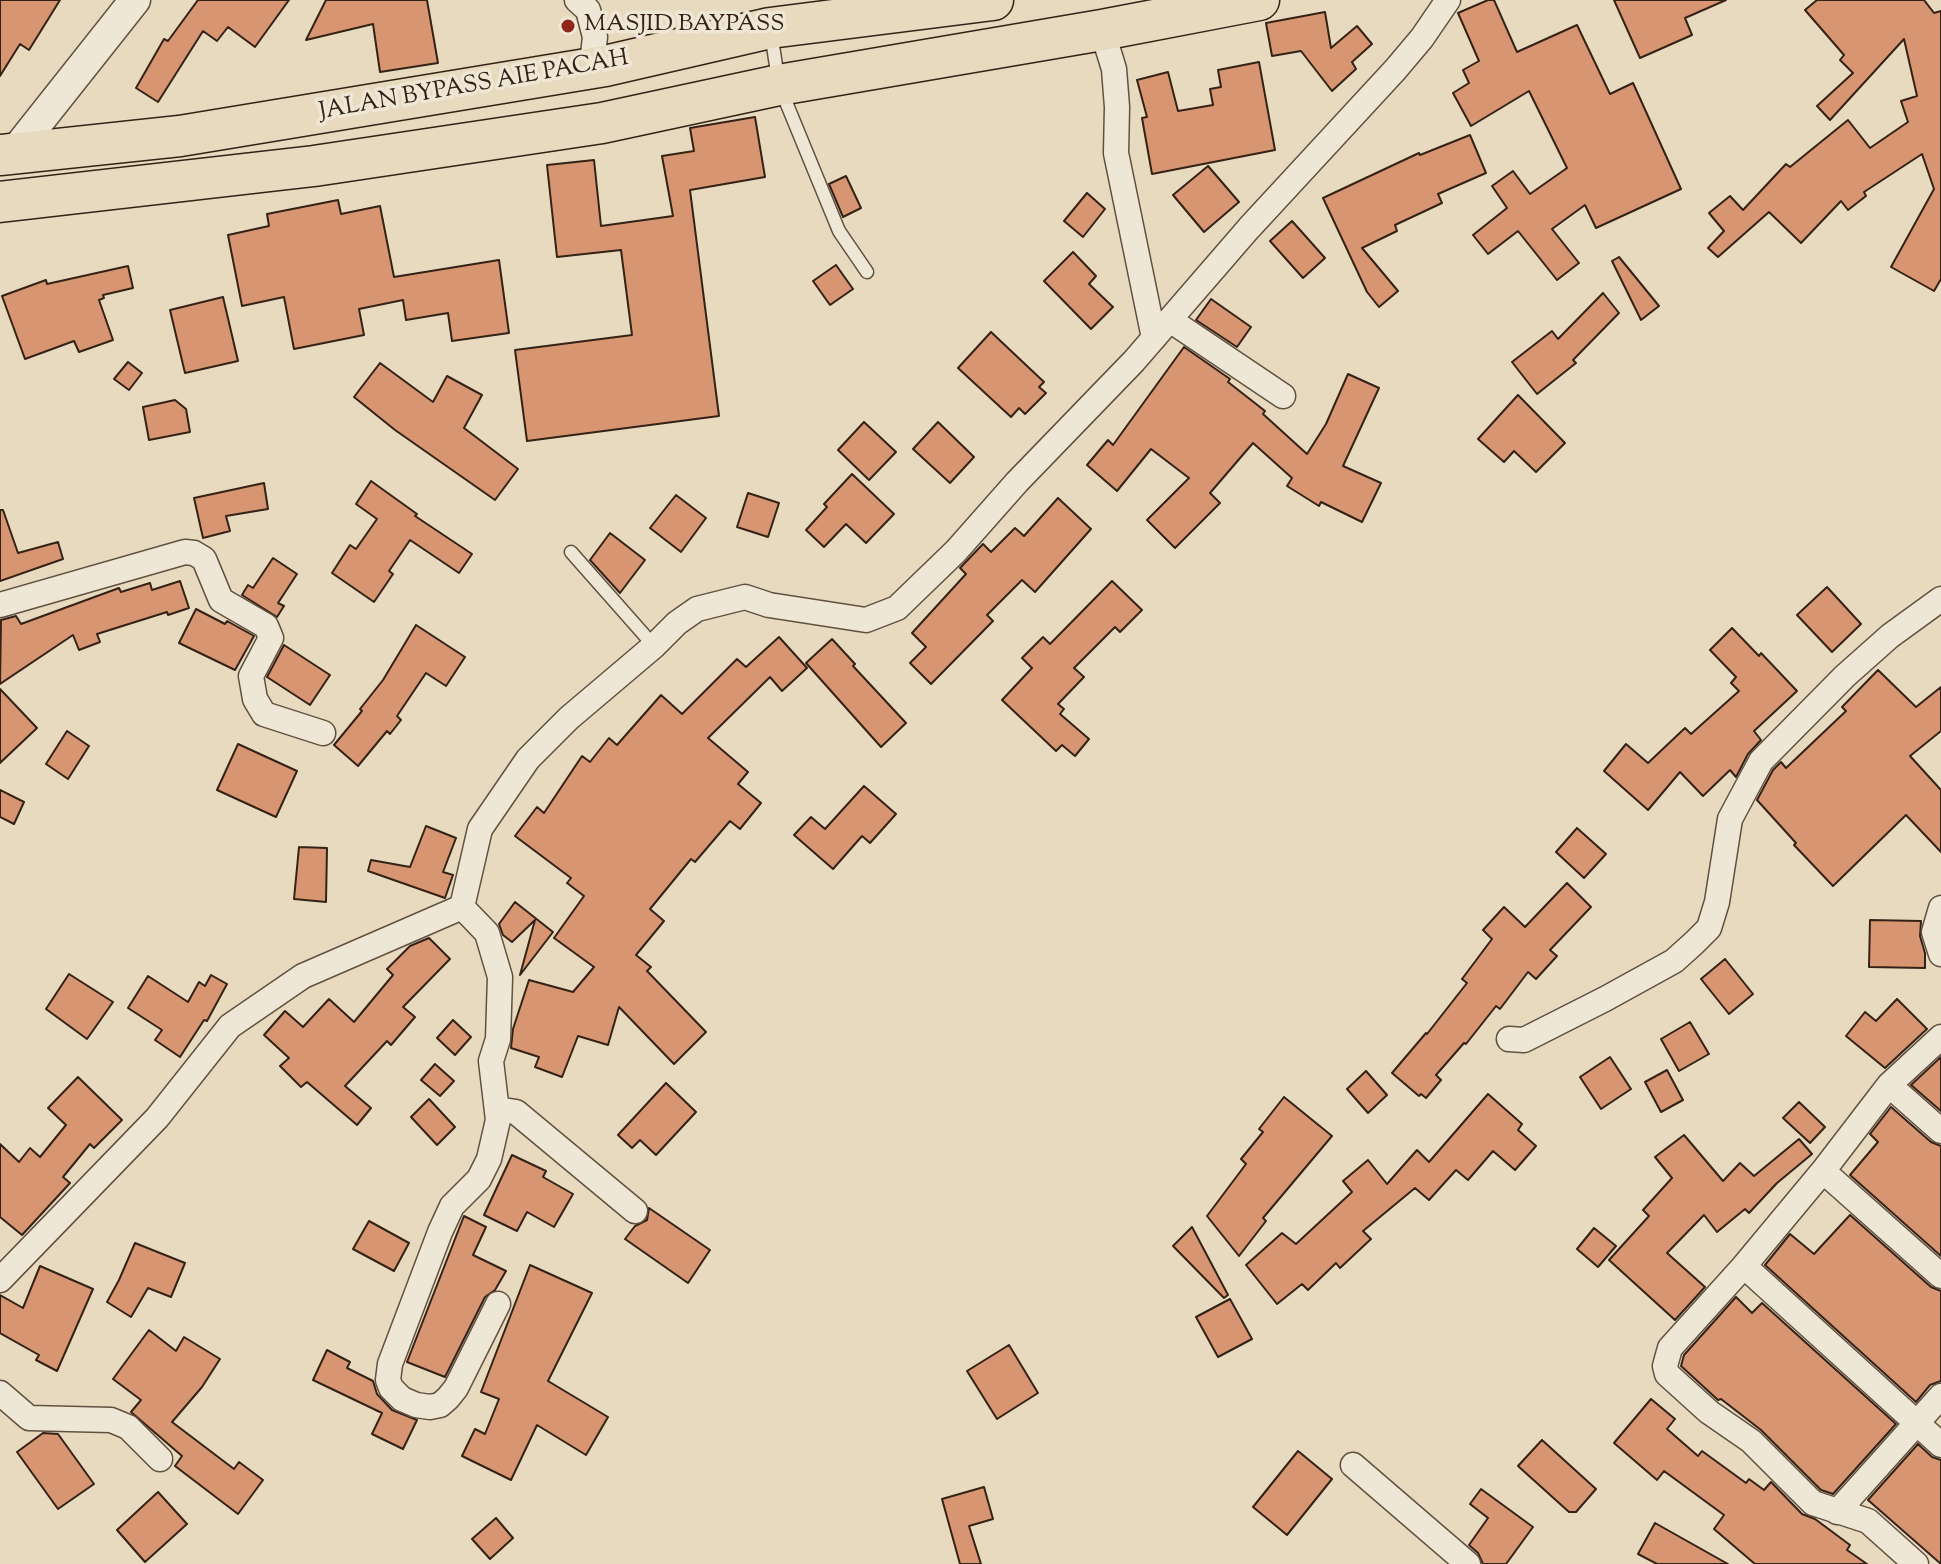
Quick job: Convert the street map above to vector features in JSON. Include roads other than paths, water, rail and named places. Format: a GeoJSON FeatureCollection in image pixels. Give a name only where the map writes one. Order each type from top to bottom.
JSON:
{"type":"FeatureCollection","features":[{"type":"Feature","properties":{"kind":"highway","name":"JALAN BYPASS AIE PACAH"},"geometry":{"type":"LineString","coordinates":[[7,154],[180,136],[605,66],[770,28],[993,0]]}},
{"type":"Feature","properties":{"kind":"highway"},"geometry":{"type":"LineString","coordinates":[[0,202],[314,166],[602,123],[779,85],[1259,0]]}},
{"type":"Feature","properties":{"kind":"street"},"geometry":{"type":"LineString","coordinates":[[7,154],[135,0]]}},
{"type":"Feature","properties":{"kind":"street"},"geometry":{"type":"LineString","coordinates":[[577,0],[588,10],[595,37],[592,64],[605,66]]}},
{"type":"Feature","properties":{"kind":"street"},"geometry":{"type":"LineString","coordinates":[[462,907],[480,829],[528,759],[569,718],[697,609],[745,597],[769,605],[866,620],[897,608],[956,551],[1162,329],[1249,228],[1395,70],[1448,0]]}},
{"type":"Feature","properties":{"kind":"street"},"geometry":{"type":"LineString","coordinates":[[1102,30],[1114,69],[1116,153],[1162,329],[1283,396]]}},
{"type":"Feature","properties":{"kind":"street"},"geometry":{"type":"LineString","coordinates":[[0,605],[185,552],[194,553],[204,559],[221,600],[266,626],[271,638],[251,676],[255,699],[264,714],[323,733]]}},
{"type":"Feature","properties":{"kind":"street"},"geometry":{"type":"LineString","coordinates":[[1509,1039],[1524,1040],[1674,961],[1709,928],[1717,902],[1730,819],[1761,761],[1845,676],[1890,636],[1941,599]]}},
{"type":"Feature","properties":{"kind":"street"},"geometry":{"type":"LineString","coordinates":[[462,907],[487,933],[500,977],[498,1039],[491,1061],[498,1120],[489,1159],[479,1179],[452,1206],[440,1232],[390,1364],[388,1380],[391,1388],[402,1399],[416,1405],[440,1405],[456,1388],[498,1304]]}},
{"type":"Feature","properties":{"kind":"street"},"geometry":{"type":"LineString","coordinates":[[0,1280],[157,1118],[230,1026],[303,976],[462,907]]}},
{"type":"Feature","properties":{"kind":"street"},"geometry":{"type":"LineString","coordinates":[[1941,908],[1934,932],[1941,954]]}},
{"type":"Feature","properties":{"kind":"street"},"geometry":{"type":"LineString","coordinates":[[1916,1564],[1868,1521],[1813,1503],[1751,1441],[1709,1412],[1667,1374],[1665,1358],[1670,1348],[1823,1171],[1889,1085],[1941,1037]]}},
{"type":"Feature","properties":{"kind":"street"},"geometry":{"type":"LineString","coordinates":[[1889,1085],[1941,1131]]}},
{"type":"Feature","properties":{"kind":"street"},"geometry":{"type":"LineString","coordinates":[[497,1109],[516,1112],[635,1211]]}},
{"type":"Feature","properties":{"kind":"street"},"geometry":{"type":"LineString","coordinates":[[1823,1171],[1941,1276]]}},
{"type":"Feature","properties":{"kind":"street"},"geometry":{"type":"LineString","coordinates":[[1744,1266],[1941,1445]]}},
{"type":"Feature","properties":{"kind":"street"},"geometry":{"type":"LineString","coordinates":[[0,1393],[29,1418],[111,1420],[128,1427],[160,1459]]}},
{"type":"Feature","properties":{"kind":"street"},"geometry":{"type":"LineString","coordinates":[[1837,1512],[1941,1396]]}},
{"type":"Feature","properties":{"kind":"street"},"geometry":{"type":"LineString","coordinates":[[1353,1465],[1468,1564]]}},
{"type":"Feature","properties":{"kind":"lane"},"geometry":{"type":"LineString","coordinates":[[770,28],[779,85],[839,231],[867,272]]}},
{"type":"Feature","properties":{"kind":"lane"},"geometry":{"type":"LineString","coordinates":[[571,552],[654,646]]}},
{"type":"Feature","properties":{"kind":"place","name":"MASJID BAYPASS"},"geometry":{"type":"Point","coordinates":[568,26]}}]}
